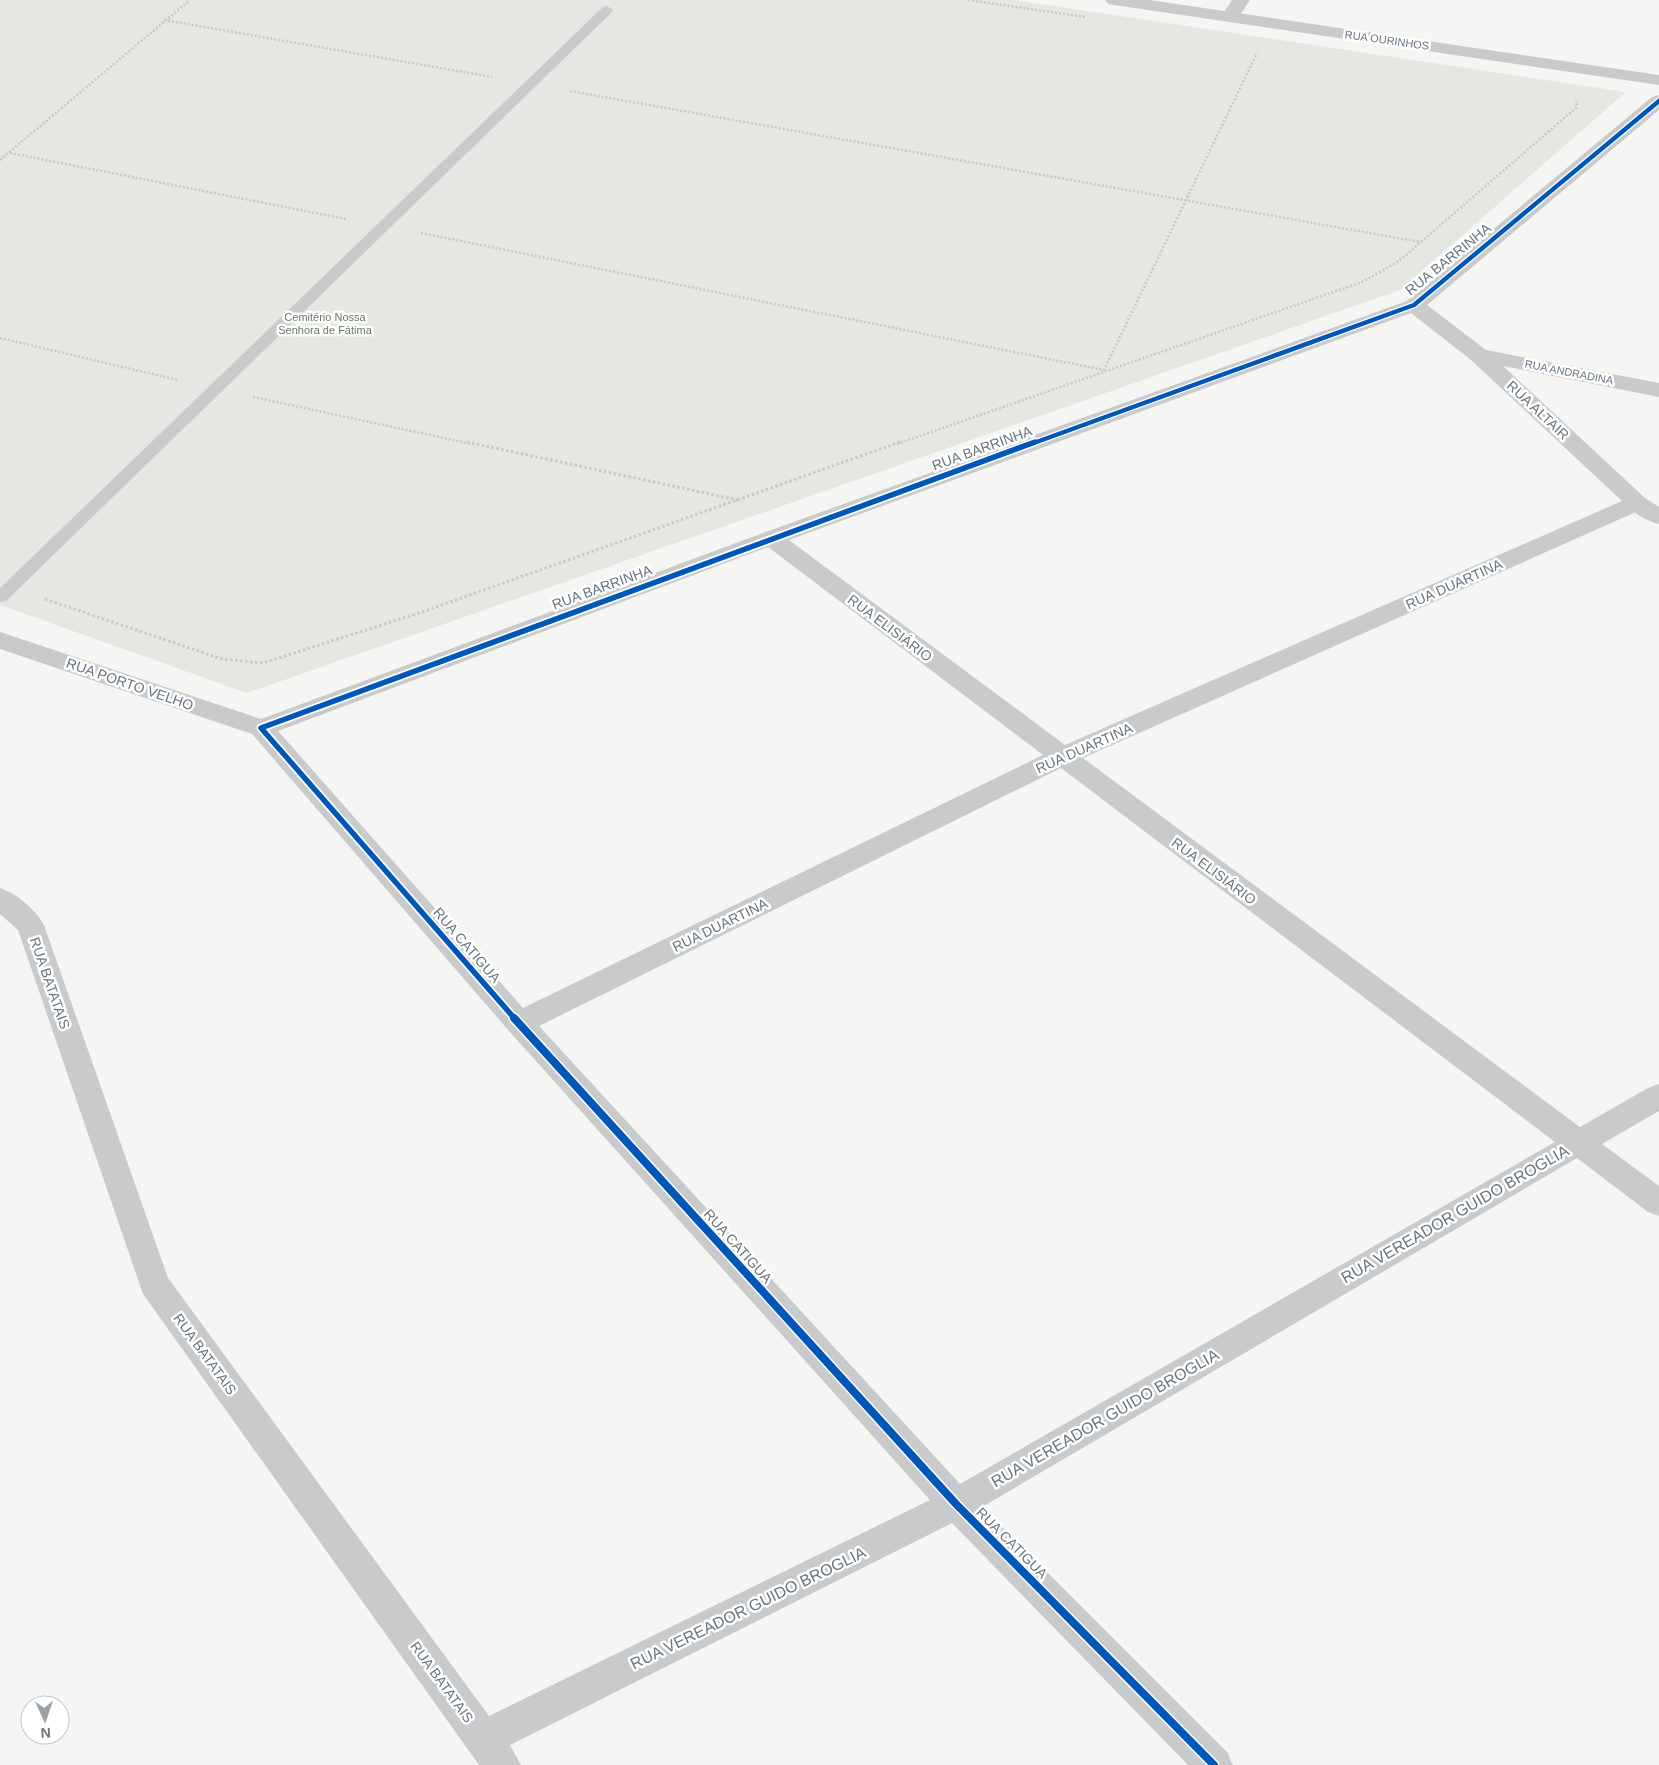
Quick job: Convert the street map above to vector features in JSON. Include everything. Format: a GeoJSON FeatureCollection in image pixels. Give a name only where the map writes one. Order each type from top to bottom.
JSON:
{"type":"FeatureCollection","features":[{"type":"Feature","properties":{"kind":"street","name":"RUA OURINHOS"},"geometry":{"type":"LineString","coordinates":[[1114,0],[1659,80]]}},
{"type":"Feature","properties":{"kind":"street"},"geometry":{"type":"LineString","coordinates":[[1230,17],[1242,0]]}},
{"type":"Feature","properties":{"kind":"street","name":"RUA BARRINHA"},"geometry":{"type":"LineString","coordinates":[[260,728],[771,538],[1414,305],[1659,101]]}},
{"type":"Feature","properties":{"kind":"street","name":"RUA ALTAIR"},"geometry":{"type":"LineString","coordinates":[[1414,305],[1479,355],[1648,498],[1659,517]]}},
{"type":"Feature","properties":{"kind":"street","name":"RUA ANDRADINA"},"geometry":{"type":"LineString","coordinates":[[1479,355],[1659,390]]}},
{"type":"Feature","properties":{"kind":"street","name":"RUA DUARTINA"},"geometry":{"type":"LineString","coordinates":[[519,1023],[1062,757],[1648,498]]}},
{"type":"Feature","properties":{"kind":"street","name":"RUA ELISIÁRIO"},"geometry":{"type":"LineString","coordinates":[[771,538],[1659,1203]]}},
{"type":"Feature","properties":{"kind":"street","name":"RUA PORTO VELHO"},"geometry":{"type":"LineString","coordinates":[[0,640],[260,728]]}},
{"type":"Feature","properties":{"kind":"street","name":"RUA CATIGUA"},"geometry":{"type":"LineString","coordinates":[[260,728],[519,1023],[956,1504],[1214,1765]]}},
{"type":"Feature","properties":{"kind":"street","name":"RUA BATATAIS"},"geometry":{"type":"LineString","coordinates":[[0,898],[30,925],[154,1284],[493,1752]]}},
{"type":"Feature","properties":{"kind":"street","name":"RUA VEREADOR GUIDO BROGLIA"},"geometry":{"type":"LineString","coordinates":[[493,1752],[956,1504],[1659,1096]]}},
{"type":"Feature","properties":{"kind":"lane"},"geometry":{"type":"LineString","coordinates":[[5,592],[607,10]]}},
{"type":"Feature","properties":{"kind":"path"},"geometry":{"type":"LineString","coordinates":[[0,160],[190,0]]}},
{"type":"Feature","properties":{"kind":"path"},"geometry":{"type":"LineString","coordinates":[[164,20],[1421,242]]}},
{"type":"Feature","properties":{"kind":"path"},"geometry":{"type":"LineString","coordinates":[[1104,370],[1258,52]]}},
{"type":"Feature","properties":{"kind":"path"},"geometry":{"type":"LineString","coordinates":[[5,592],[222,659],[263,663],[422,612],[1104,370],[1362,282],[1399,261],[1577,107]]}},
{"type":"Feature","properties":{"kind":"path"},"geometry":{"type":"LineString","coordinates":[[10,153],[1104,370]]}},
{"type":"Feature","properties":{"kind":"path"},"geometry":{"type":"LineString","coordinates":[[0,338],[215,389],[739,500]]}},
{"type":"Feature","properties":{"kind":"green space","name":"Cemitério Nossa Senhora de Fátima"},"geometry":{"type":"Polygon","coordinates":[[[0,0],[1014,0],[1626,92],[1400,290],[247,693],[0,605],[0,0]]]}},
{"type":"Feature","properties":{"kind":"cycle path"},"geometry":{"type":"LineString","coordinates":[[1214,1765],[956,1504],[519,1023],[261,728],[771,538],[1414,305],[1659,101]]}}]}
